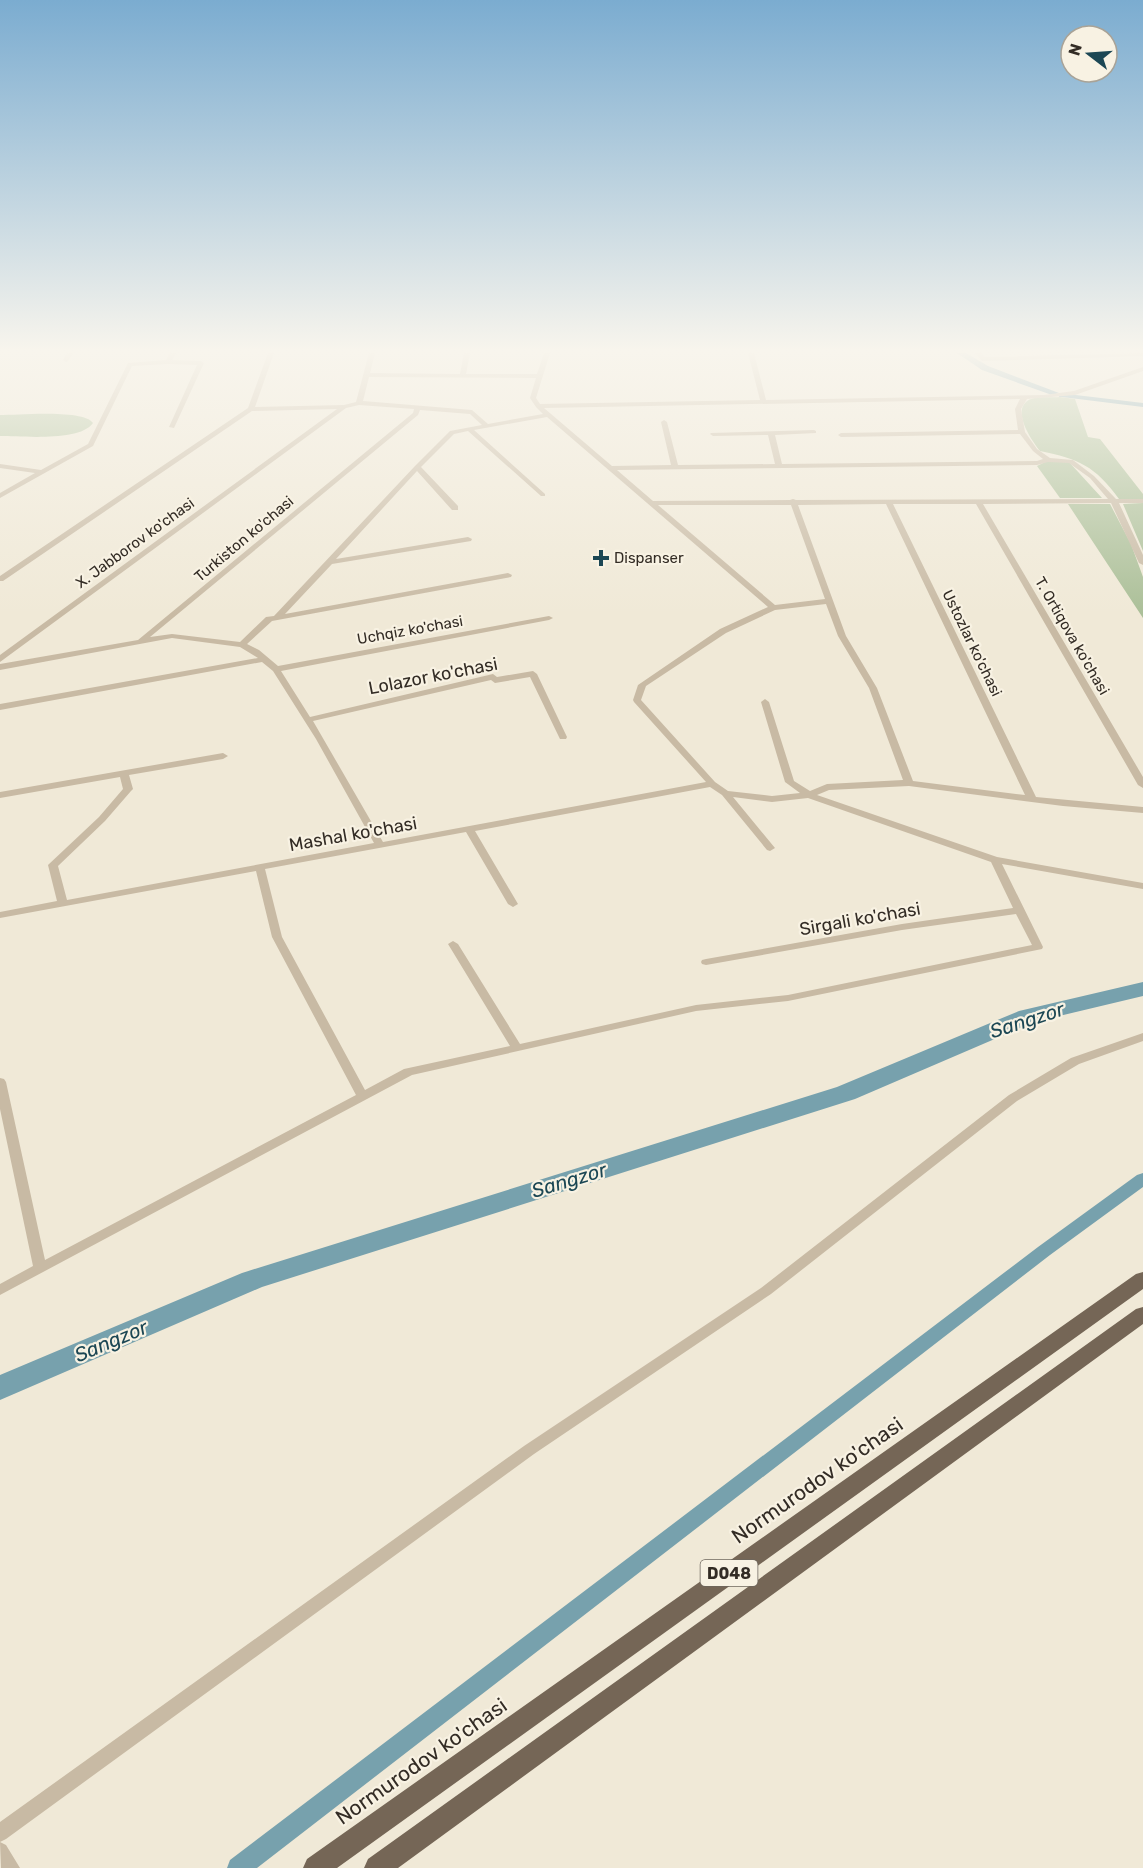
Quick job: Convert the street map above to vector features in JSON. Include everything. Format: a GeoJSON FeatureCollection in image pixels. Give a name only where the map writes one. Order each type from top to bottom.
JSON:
{"type":"FeatureCollection","features":[{"type":"Feature","properties":{"kind":"main road","name":"Normurodov ko'chasi"},"geometry":{"type":"LineString","coordinates":[[316,1868],[1143,1279]]}},
{"type":"Feature","properties":{"kind":"main road","name":"D048"},"geometry":{"type":"LineString","coordinates":[[377,1868],[1143,1314]]}},
{"type":"Feature","properties":{"kind":"street"},"geometry":{"type":"LineString","coordinates":[[0,496],[91,445],[93,440]]}},
{"type":"Feature","properties":{"kind":"street"},"geometry":{"type":"LineString","coordinates":[[0,579],[205,440]]}},
{"type":"Feature","properties":{"kind":"street","name":"X. Jabborov ko'chasi"},"geometry":{"type":"LineString","coordinates":[[0,659],[298,440]]}},
{"type":"Feature","properties":{"kind":"street","name":"Turkiston ko'chasi"},"geometry":{"type":"LineString","coordinates":[[140,642],[384,440]]}},
{"type":"Feature","properties":{"kind":"street"},"geometry":{"type":"LineString","coordinates":[[276,618],[444,440]]}},
{"type":"Feature","properties":{"kind":"street"},"geometry":{"type":"LineString","coordinates":[[482,440],[543,495]]}},
{"type":"Feature","properties":{"kind":"street"},"geometry":{"type":"LineString","coordinates":[[578,440],[773,608]]}},
{"type":"Feature","properties":{"kind":"street"},"geometry":{"type":"LineString","coordinates":[[668,440],[675,466]]}},
{"type":"Feature","properties":{"kind":"street"},"geometry":{"type":"LineString","coordinates":[[773,440],[779,466]]}},
{"type":"Feature","properties":{"kind":"street"},"geometry":{"type":"LineString","coordinates":[[1028,440],[1035,450],[1048,460]]}},
{"type":"Feature","properties":{"kind":"street"},"geometry":{"type":"LineString","coordinates":[[611,468],[1071,461],[1092,477],[1114,501],[1143,562]]}},
{"type":"Feature","properties":{"kind":"street"},"geometry":{"type":"LineString","coordinates":[[0,466],[40,472]]}},
{"type":"Feature","properties":{"kind":"street"},"geometry":{"type":"LineString","coordinates":[[417,466],[455,508]]}},
{"type":"Feature","properties":{"kind":"street"},"geometry":{"type":"LineString","coordinates":[[793,501],[842,636],[873,688],[909,783]]}},
{"type":"Feature","properties":{"kind":"street","name":"Ustozlar ko'chasi"},"geometry":{"type":"LineString","coordinates":[[888,501],[1031,797]]}},
{"type":"Feature","properties":{"kind":"street","name":"T. Ortiqova ko'chasi"},"geometry":{"type":"LineString","coordinates":[[978,501],[1143,785]]}},
{"type":"Feature","properties":{"kind":"street"},"geometry":{"type":"LineString","coordinates":[[652,503],[1143,501]]}},
{"type":"Feature","properties":{"kind":"street"},"geometry":{"type":"LineString","coordinates":[[330,561],[468,539]]}},
{"type":"Feature","properties":{"kind":"street"},"geometry":{"type":"LineString","coordinates":[[242,645],[269,619],[508,575]]}},
{"type":"Feature","properties":{"kind":"street"},"geometry":{"type":"LineString","coordinates":[[770,848],[725,793],[712,784],[637,700],[642,685],[723,631],[773,608],[830,601]]}},
{"type":"Feature","properties":{"kind":"street","name":"Uchqiz ko'chasi"},"geometry":{"type":"LineString","coordinates":[[276,669],[549,618]]}},
{"type":"Feature","properties":{"kind":"street"},"geometry":{"type":"LineString","coordinates":[[0,667],[171,636],[242,645],[276,669],[381,846]]}},
{"type":"Feature","properties":{"kind":"street"},"geometry":{"type":"LineString","coordinates":[[0,707],[264,659]]}},
{"type":"Feature","properties":{"kind":"street","name":"Lolazor ko'chasi"},"geometry":{"type":"LineString","coordinates":[[308,720],[493,677],[495,680],[533,674],[562,737]]}},
{"type":"Feature","properties":{"kind":"street"},"geometry":{"type":"LineString","coordinates":[[765,702],[790,782],[809,795],[995,860],[1143,886]]}},
{"type":"Feature","properties":{"kind":"street"},"geometry":{"type":"LineString","coordinates":[[0,795],[223,756]]}},
{"type":"Feature","properties":{"kind":"street"},"geometry":{"type":"LineString","coordinates":[[63,904],[53,865],[102,819],[128,789],[124,775]]}},
{"type":"Feature","properties":{"kind":"street"},"geometry":{"type":"LineString","coordinates":[[725,793],[772,799],[809,795],[827,787],[909,783],[1031,797],[1063,803],[1143,810]]}},
{"type":"Feature","properties":{"kind":"street","name":"Mashal ko'chasi"},"geometry":{"type":"LineString","coordinates":[[0,915],[712,784]]}},
{"type":"Feature","properties":{"kind":"street"},"geometry":{"type":"LineString","coordinates":[[469,829],[513,904]]}},
{"type":"Feature","properties":{"kind":"street"},"geometry":{"type":"LineString","coordinates":[[0,1290],[408,1072],[696,1008],[788,998],[1038,947],[995,860]]}},
{"type":"Feature","properties":{"kind":"street"},"geometry":{"type":"LineString","coordinates":[[260,868],[277,937],[363,1096]]}},
{"type":"Feature","properties":{"kind":"street","name":"Sirgali ko'chasi"},"geometry":{"type":"LineString","coordinates":[[706,962],[902,927],[1020,910]]}},
{"type":"Feature","properties":{"kind":"street"},"geometry":{"type":"LineString","coordinates":[[453,944],[517,1047]]}},
{"type":"Feature","properties":{"kind":"street"},"geometry":{"type":"LineString","coordinates":[[0,1833],[529,1450],[765,1292],[1013,1098],[1076,1061],[1143,1037]]}},
{"type":"Feature","properties":{"kind":"street"},"geometry":{"type":"LineString","coordinates":[[0,1082],[40,1267]]}},
{"type":"Feature","properties":{"kind":"street"},"geometry":{"type":"LineString","coordinates":[[0,1851],[11,1868]]}},
{"type":"Feature","properties":{"kind":"green space"},"geometry":{"type":"Polygon","coordinates":[[[1101,440],[1143,494],[1143,499],[1119,499],[1094,471],[1076,461],[1040,451],[1033,441],[1101,440]]]}},
{"type":"Feature","properties":{"kind":"green space"},"geometry":{"type":"Polygon","coordinates":[[[1045,462],[1069,462],[1102,498],[1060,498],[1037,466],[1045,462]]]}},
{"type":"Feature","properties":{"kind":"green space"},"geometry":{"type":"Polygon","coordinates":[[[1143,503],[1143,551],[1123,504],[1143,503]]]}},
{"type":"Feature","properties":{"kind":"green space"},"geometry":{"type":"Polygon","coordinates":[[[1068,504],[1110,504],[1131,544],[1143,577],[1143,618],[1068,504]]]}},
{"type":"Feature","properties":{"kind":"waterway","name":"Sangzor"},"geometry":{"type":"LineString","coordinates":[[0,1388],[252,1280],[846,1093],[1027,1016],[1143,989]]}},
{"type":"Feature","properties":{"kind":"waterway"},"geometry":{"type":"LineString","coordinates":[[238,1868],[1044,1251],[1143,1179]]}},
{"type":"Feature","properties":{"kind":"place","name":"Dispanser"},"geometry":{"type":"Point","coordinates":[601,558]}}]}
